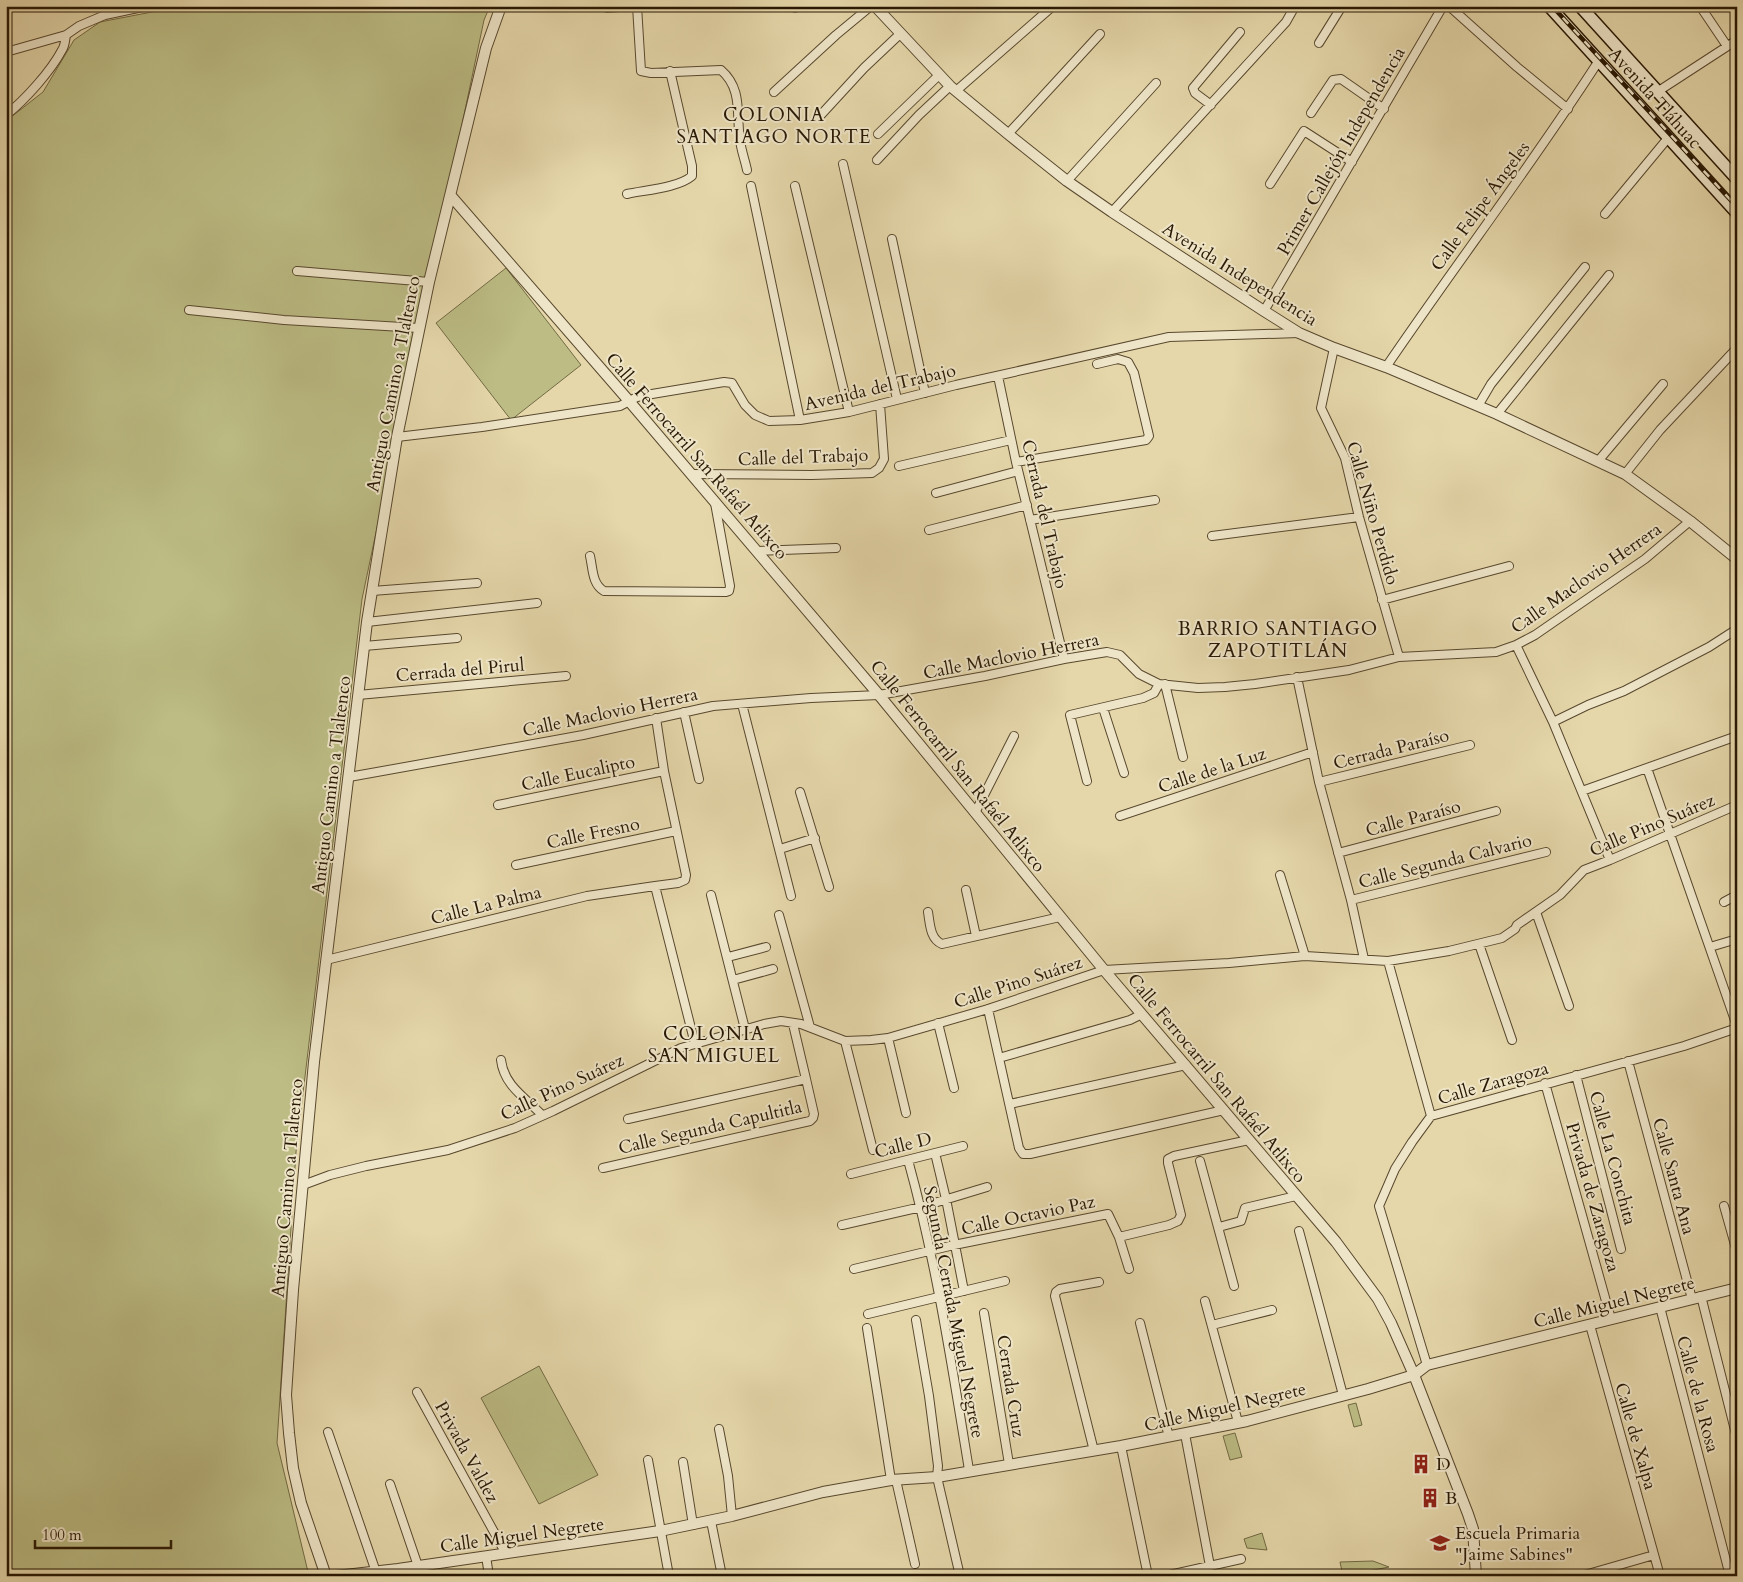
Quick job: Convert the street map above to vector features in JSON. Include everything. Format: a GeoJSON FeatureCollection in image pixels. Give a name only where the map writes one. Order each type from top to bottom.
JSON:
{"type":"FeatureCollection","features":[{"type":"Feature","properties":{"kind":"main road","name":"Avenida Tláhuac"},"geometry":{"type":"LineString","coordinates":[[1549,6],[1737,213]]}},
{"type":"Feature","properties":{"kind":"main road","name":"Avenida Tláhuac"},"geometry":{"type":"LineString","coordinates":[[1580,6],[1737,179]]}},
{"type":"Feature","properties":{"kind":"street"},"geometry":{"type":"LineString","coordinates":[[6,52],[66,35],[78,26],[105,14],[147,6]]}},
{"type":"Feature","properties":{"kind":"street","name":"Antiguo Camino a Tlaltenco"},"geometry":{"type":"LineString","coordinates":[[326,1576],[301,1503],[293,1468],[288,1433],[286,1395],[293,1290],[326,960],[367,622],[397,437],[429,282],[486,48],[500,6]]}},
{"type":"Feature","properties":{"kind":"street"},"geometry":{"type":"LineString","coordinates":[[607,8],[631,6]]}},
{"type":"Feature","properties":{"kind":"street"},"geometry":{"type":"LineString","coordinates":[[637,6],[641,71],[651,73],[720,70],[727,76],[736,96],[739,112],[740,139],[747,170]]}},
{"type":"Feature","properties":{"kind":"street"},"geometry":{"type":"LineString","coordinates":[[774,92],[836,35],[873,6]]}},
{"type":"Feature","properties":{"kind":"street","name":"Avenida Independencia"},"geometry":{"type":"LineString","coordinates":[[873,6],[953,88],[1067,181],[1264,312],[1299,333],[1386,367],[1599,460],[1624,474],[1690,521],[1737,559]]}},
{"type":"Feature","properties":{"kind":"street"},"geometry":{"type":"LineString","coordinates":[[877,160],[919,115],[1053,6]]}},
{"type":"Feature","properties":{"kind":"street"},"geometry":{"type":"LineString","coordinates":[[1112,212],[1286,22],[1295,6]]}},
{"type":"Feature","properties":{"kind":"street"},"geometry":{"type":"LineString","coordinates":[[1319,43],[1342,6]]}},
{"type":"Feature","properties":{"kind":"street","name":"Primer Callejón Independencia"},"geometry":{"type":"LineString","coordinates":[[1264,312],[1443,6]]}},
{"type":"Feature","properties":{"kind":"street"},"geometry":{"type":"LineString","coordinates":[[1450,6],[1517,67],[1568,109]]}},
{"type":"Feature","properties":{"kind":"street"},"geometry":{"type":"LineString","coordinates":[[1700,6],[1727,46]]}},
{"type":"Feature","properties":{"kind":"street"},"geometry":{"type":"LineString","coordinates":[[1210,105],[1195,93],[1194,88],[1240,32]]}},
{"type":"Feature","properties":{"kind":"street"},"geometry":{"type":"LineString","coordinates":[[818,118],[900,34]]}},
{"type":"Feature","properties":{"kind":"street"},"geometry":{"type":"LineString","coordinates":[[1008,134],[1100,34]]}},
{"type":"Feature","properties":{"kind":"street"},"geometry":{"type":"LineString","coordinates":[[6,115],[25,99],[43,78],[63,48],[66,35]]}},
{"type":"Feature","properties":{"kind":"street"},"geometry":{"type":"LineString","coordinates":[[1657,92],[1737,40]]}},
{"type":"Feature","properties":{"kind":"street","name":"Calle Felipe Ángeles"},"geometry":{"type":"LineString","coordinates":[[1386,367],[1437,292],[1568,109],[1598,62]]}},
{"type":"Feature","properties":{"kind":"street"},"geometry":{"type":"LineString","coordinates":[[626,194],[678,183],[692,176],[692,166],[670,71]]}},
{"type":"Feature","properties":{"kind":"street"},"geometry":{"type":"LineString","coordinates":[[878,134],[939,75]]}},
{"type":"Feature","properties":{"kind":"street"},"geometry":{"type":"LineString","coordinates":[[1311,113],[1333,80],[1337,79],[1341,79],[1384,108]]}},
{"type":"Feature","properties":{"kind":"street"},"geometry":{"type":"LineString","coordinates":[[1067,181],[1156,84]]}},
{"type":"Feature","properties":{"kind":"street"},"geometry":{"type":"LineString","coordinates":[[1270,184],[1304,131],[1352,162]]}},
{"type":"Feature","properties":{"kind":"street"},"geometry":{"type":"LineString","coordinates":[[1605,214],[1668,138]]}},
{"type":"Feature","properties":{"kind":"street"},"geometry":{"type":"LineString","coordinates":[[843,164],[897,399]]}},
{"type":"Feature","properties":{"kind":"street"},"geometry":{"type":"LineString","coordinates":[[751,186],[800,420]]}},
{"type":"Feature","properties":{"kind":"street"},"geometry":{"type":"LineString","coordinates":[[795,186],[849,412]]}},
{"type":"Feature","properties":{"kind":"street","name":"Calle Ferrocarril San Rafaél Atlixco"},"geometry":{"type":"LineString","coordinates":[[451,196],[629,401],[879,695],[1104,970],[1336,1242],[1378,1298],[1414,1376],[1468,1514],[1473,1529],[1476,1576]]}},
{"type":"Feature","properties":{"kind":"street"},"geometry":{"type":"LineString","coordinates":[[892,239],[925,392]]}},
{"type":"Feature","properties":{"kind":"street"},"geometry":{"type":"LineString","coordinates":[[1478,406],[1491,384],[1585,268]]}},
{"type":"Feature","properties":{"kind":"street"},"geometry":{"type":"LineString","coordinates":[[297,271],[429,282]]}},
{"type":"Feature","properties":{"kind":"street"},"geometry":{"type":"LineString","coordinates":[[1497,414],[1609,275]]}},
{"type":"Feature","properties":{"kind":"street"},"geometry":{"type":"LineString","coordinates":[[189,310],[284,320],[419,328]]}},
{"type":"Feature","properties":{"kind":"street","name":"Avenida del Trabajo"},"geometry":{"type":"LineString","coordinates":[[397,437],[482,427],[620,406],[646,395],[724,382],[732,383],[745,405],[754,415],[769,421],[800,420],[849,412],[925,392],[1169,337],[1299,333]]}},
{"type":"Feature","properties":{"kind":"street","name":"Calle Niño Perdido"},"geometry":{"type":"LineString","coordinates":[[1334,348],[1321,408],[1345,458],[1399,657]]}},
{"type":"Feature","properties":{"kind":"street"},"geometry":{"type":"LineString","coordinates":[[1624,474],[1660,430],[1737,348]]}},
{"type":"Feature","properties":{"kind":"street"},"geometry":{"type":"LineString","coordinates":[[1016,462],[1146,440],[1149,436],[1149,428],[1134,373],[1128,362],[1118,359],[1097,364]]}},
{"type":"Feature","properties":{"kind":"street","name":"Cerrada del Trabajo"},"geometry":{"type":"LineString","coordinates":[[998,376],[1018,471],[1064,659]]}},
{"type":"Feature","properties":{"kind":"street"},"geometry":{"type":"LineString","coordinates":[[1599,460],[1663,384]]}},
{"type":"Feature","properties":{"kind":"street","name":"Calle del Trabajo"},"geometry":{"type":"LineString","coordinates":[[691,474],[812,475],[872,473],[879,468],[884,459],[880,404]]}},
{"type":"Feature","properties":{"kind":"street"},"geometry":{"type":"LineString","coordinates":[[899,466],[1011,440]]}},
{"type":"Feature","properties":{"kind":"street"},"geometry":{"type":"LineString","coordinates":[[936,493],[1018,471]]}},
{"type":"Feature","properties":{"kind":"street"},"geometry":{"type":"LineString","coordinates":[[1030,520],[1155,500]]}},
{"type":"Feature","properties":{"kind":"street"},"geometry":{"type":"LineString","coordinates":[[590,556],[595,584],[604,591],[723,593],[729,591],[730,586],[715,503]]}},
{"type":"Feature","properties":{"kind":"street"},"geometry":{"type":"LineString","coordinates":[[929,530],[1027,504]]}},
{"type":"Feature","properties":{"kind":"street"},"geometry":{"type":"LineString","coordinates":[[1212,536],[1360,517]]}},
{"type":"Feature","properties":{"kind":"street","name":"Calle Maclovio Herrera"},"geometry":{"type":"LineString","coordinates":[[349,776],[583,735],[714,706],[879,695],[1108,652],[1120,655],[1139,674],[1162,684],[1198,688],[1225,687],[1349,670],[1399,657],[1496,652],[1516,645],[1535,635],[1645,559],[1690,521]]}},
{"type":"Feature","properties":{"kind":"street"},"geometry":{"type":"LineString","coordinates":[[758,552],[836,548]]}},
{"type":"Feature","properties":{"kind":"street"},"geometry":{"type":"LineString","coordinates":[[1382,600],[1509,566]]}},
{"type":"Feature","properties":{"kind":"street"},"geometry":{"type":"LineString","coordinates":[[372,591],[477,583]]}},
{"type":"Feature","properties":{"kind":"street"},"geometry":{"type":"LineString","coordinates":[[367,622],[537,603]]}},
{"type":"Feature","properties":{"kind":"street"},"geometry":{"type":"LineString","coordinates":[[1553,722],[1588,705],[1624,691],[1709,647],[1737,629]]}},
{"type":"Feature","properties":{"kind":"street"},"geometry":{"type":"LineString","coordinates":[[364,646],[457,638]]}},
{"type":"Feature","properties":{"kind":"street"},"geometry":{"type":"LineString","coordinates":[[1516,645],[1553,722],[1610,860]]}},
{"type":"Feature","properties":{"kind":"street","name":"Cerrada del Pirul"},"geometry":{"type":"LineString","coordinates":[[358,695],[566,676]]}},
{"type":"Feature","properties":{"kind":"street"},"geometry":{"type":"LineString","coordinates":[[1297,677],[1319,782],[1351,900],[1364,959]]}},
{"type":"Feature","properties":{"kind":"street"},"geometry":{"type":"LineString","coordinates":[[1087,781],[1070,715],[1143,698],[1154,693],[1162,684]]}},
{"type":"Feature","properties":{"kind":"street"},"geometry":{"type":"LineString","coordinates":[[1162,684],[1183,757]]}},
{"type":"Feature","properties":{"kind":"street"},"geometry":{"type":"LineString","coordinates":[[742,704],[791,896]]}},
{"type":"Feature","properties":{"kind":"street"},"geometry":{"type":"LineString","coordinates":[[1103,708],[1124,773]]}},
{"type":"Feature","properties":{"kind":"street"},"geometry":{"type":"LineString","coordinates":[[684,712],[699,779]]}},
{"type":"Feature","properties":{"kind":"street"},"geometry":{"type":"LineString","coordinates":[[656,718],[676,832]]}},
{"type":"Feature","properties":{"kind":"street"},"geometry":{"type":"LineString","coordinates":[[975,813],[1014,736]]}},
{"type":"Feature","properties":{"kind":"street"},"geometry":{"type":"LineString","coordinates":[[1582,791],[1737,736]]}},
{"type":"Feature","properties":{"kind":"street","name":"Cerrada Paraíso"},"geometry":{"type":"LineString","coordinates":[[1319,782],[1470,745]]}},
{"type":"Feature","properties":{"kind":"street","name":"Calle de la Luz"},"geometry":{"type":"LineString","coordinates":[[1120,816],[1312,752]]}},
{"type":"Feature","properties":{"kind":"street"},"geometry":{"type":"LineString","coordinates":[[1647,768],[1737,1027]]}},
{"type":"Feature","properties":{"kind":"street","name":"Calle Eucalipto"},"geometry":{"type":"LineString","coordinates":[[498,805],[664,771]]}},
{"type":"Feature","properties":{"kind":"street"},"geometry":{"type":"LineString","coordinates":[[800,792],[830,887]]}},
{"type":"Feature","properties":{"kind":"street","name":"Calle Pino Suárez"},"geometry":{"type":"LineString","coordinates":[[303,1185],[330,1175],[366,1166],[448,1150],[515,1128],[681,1048],[745,1029],[782,1021],[810,1026],[826,1035],[845,1041],[888,1038],[988,1009],[1104,970],[1229,963],[1304,956],[1388,961],[1449,951],[1502,938],[1560,895],[1584,870],[1737,805]]}},
{"type":"Feature","properties":{"kind":"street","name":"Calle Paraíso"},"geometry":{"type":"LineString","coordinates":[[1338,853],[1496,811]]}},
{"type":"Feature","properties":{"kind":"street","name":"Calle Fresno"},"geometry":{"type":"LineString","coordinates":[[516,864],[676,832]]}},
{"type":"Feature","properties":{"kind":"street","name":"Calle La Palma"},"geometry":{"type":"LineString","coordinates":[[326,960],[587,896],[685,880],[686,874],[676,832]]}},
{"type":"Feature","properties":{"kind":"street"},"geometry":{"type":"LineString","coordinates":[[780,849],[815,838]]}},
{"type":"Feature","properties":{"kind":"street","name":"Calle Segunda Calvario"},"geometry":{"type":"LineString","coordinates":[[1351,900],[1546,852]]}},
{"type":"Feature","properties":{"kind":"street"},"geometry":{"type":"LineString","coordinates":[[1280,875],[1304,956]]}},
{"type":"Feature","properties":{"kind":"street"},"geometry":{"type":"LineString","coordinates":[[655,886],[695,1044]]}},
{"type":"Feature","properties":{"kind":"street"},"geometry":{"type":"LineString","coordinates":[[966,890],[976,936]]}},
{"type":"Feature","properties":{"kind":"street"},"geometry":{"type":"LineString","coordinates":[[711,895],[745,1029]]}},
{"type":"Feature","properties":{"kind":"street"},"geometry":{"type":"LineString","coordinates":[[1724,902],[1737,895]]}},
{"type":"Feature","properties":{"kind":"street"},"geometry":{"type":"LineString","coordinates":[[928,912],[933,937],[936,942],[942,944],[1060,917]]}},
{"type":"Feature","properties":{"kind":"street"},"geometry":{"type":"LineString","coordinates":[[1536,912],[1569,1006]]}},
{"type":"Feature","properties":{"kind":"street"},"geometry":{"type":"LineString","coordinates":[[780,915],[810,1026]]}},
{"type":"Feature","properties":{"kind":"street"},"geometry":{"type":"LineString","coordinates":[[1710,947],[1737,938]]}},
{"type":"Feature","properties":{"kind":"street"},"geometry":{"type":"LineString","coordinates":[[1479,944],[1512,1040]]}},
{"type":"Feature","properties":{"kind":"street"},"geometry":{"type":"LineString","coordinates":[[728,957],[766,947]]}},
{"type":"Feature","properties":{"kind":"street"},"geometry":{"type":"LineString","coordinates":[[1388,961],[1431,1116]]}},
{"type":"Feature","properties":{"kind":"street"},"geometry":{"type":"LineString","coordinates":[[733,980],[773,969]]}},
{"type":"Feature","properties":{"kind":"street"},"geometry":{"type":"LineString","coordinates":[[988,1009],[1019,1148],[1023,1154],[1224,1110]]}},
{"type":"Feature","properties":{"kind":"street"},"geometry":{"type":"LineString","coordinates":[[999,1058],[1130,1020],[1142,1014]]}},
{"type":"Feature","properties":{"kind":"street"},"geometry":{"type":"LineString","coordinates":[[938,1023],[954,1088]]}},
{"type":"Feature","properties":{"kind":"street","name":"Calle Segunda Capultitla"},"geometry":{"type":"LineString","coordinates":[[603,1168],[814,1118],[794,1024]]}},
{"type":"Feature","properties":{"kind":"street","name":"Calle Zaragoza"},"geometry":{"type":"LineString","coordinates":[[1427,1365],[1379,1206],[1395,1169],[1431,1116],[1684,1046],[1737,1027]]}},
{"type":"Feature","properties":{"kind":"street"},"geometry":{"type":"LineString","coordinates":[[888,1038],[906,1113]]}},
{"type":"Feature","properties":{"kind":"street"},"geometry":{"type":"LineString","coordinates":[[845,1041],[873,1150]]}},
{"type":"Feature","properties":{"kind":"street"},"geometry":{"type":"LineString","coordinates":[[501,1060],[502,1071],[509,1082],[542,1115]]}},
{"type":"Feature","properties":{"kind":"street","name":"Calle Santa Ana"},"geometry":{"type":"LineString","coordinates":[[1628,1061],[1737,1438]]}},
{"type":"Feature","properties":{"kind":"street"},"geometry":{"type":"LineString","coordinates":[[1010,1104],[1186,1065]]}},
{"type":"Feature","properties":{"kind":"street","name":"Calle La Conchita"},"geometry":{"type":"LineString","coordinates":[[1576,1075],[1621,1249]]}},
{"type":"Feature","properties":{"kind":"street"},"geometry":{"type":"LineString","coordinates":[[628,1119],[806,1079]]}},
{"type":"Feature","properties":{"kind":"street","name":"Privada de Zaragoza"},"geometry":{"type":"LineString","coordinates":[[1545,1083],[1611,1319]]}},
{"type":"Feature","properties":{"kind":"street"},"geometry":{"type":"LineString","coordinates":[[1129,1269],[1119,1237],[1169,1225],[1178,1221],[1181,1216],[1168,1159],[1174,1156],[1250,1140]]}},
{"type":"Feature","properties":{"kind":"street","name":"Calle D"},"geometry":{"type":"LineString","coordinates":[[851,1174],[962,1146]]}},
{"type":"Feature","properties":{"kind":"street"},"geometry":{"type":"LineString","coordinates":[[935,1153],[964,1291]]}},
{"type":"Feature","properties":{"kind":"street","name":"Segunda Cerrada Miguel Negrete"},"geometry":{"type":"LineString","coordinates":[[908,1160],[921,1207],[940,1297],[969,1470]]}},
{"type":"Feature","properties":{"kind":"street"},"geometry":{"type":"LineString","coordinates":[[1200,1161],[1234,1286]]}},
{"type":"Feature","properties":{"kind":"street"},"geometry":{"type":"LineString","coordinates":[[842,1225],[921,1207],[987,1187]]}},
{"type":"Feature","properties":{"kind":"street"},"geometry":{"type":"LineString","coordinates":[[1219,1227],[1241,1221],[1246,1208],[1296,1196]]}},
{"type":"Feature","properties":{"kind":"street"},"geometry":{"type":"LineString","coordinates":[[1724,1206],[1737,1252]]}},
{"type":"Feature","properties":{"kind":"street","name":"Calle Octavio Paz"},"geometry":{"type":"LineString","coordinates":[[854,1269],[954,1245],[1108,1214],[1119,1237]]}},
{"type":"Feature","properties":{"kind":"street"},"geometry":{"type":"LineString","coordinates":[[1299,1231],[1342,1395]]}},
{"type":"Feature","properties":{"kind":"street"},"geometry":{"type":"LineString","coordinates":[[868,1314],[1005,1281]]}},
{"type":"Feature","properties":{"kind":"street"},"geometry":{"type":"LineString","coordinates":[[1094,1450],[1055,1296],[1056,1292],[1060,1289],[1099,1282]]}},
{"type":"Feature","properties":{"kind":"street","name":"Calle Miguel Negrete"},"geometry":{"type":"LineString","coordinates":[[336,1576],[399,1572],[418,1566],[505,1552],[549,1548],[660,1531],[732,1516],[823,1492],[894,1480],[937,1477],[969,1470],[1037,1461],[1185,1434],[1414,1376],[1427,1365],[1737,1288]]}},
{"type":"Feature","properties":{"kind":"street"},"geometry":{"type":"LineString","coordinates":[[1205,1301],[1238,1422]]}},
{"type":"Feature","properties":{"kind":"street","name":"Calle de la Rosa"},"geometry":{"type":"LineString","coordinates":[[1660,1307],[1730,1576]]}},
{"type":"Feature","properties":{"kind":"street"},"geometry":{"type":"LineString","coordinates":[[1212,1325],[1272,1310]]}},
{"type":"Feature","properties":{"kind":"street","name":"Cerrada Cruz"},"geometry":{"type":"LineString","coordinates":[[984,1313],[1009,1464]]}},
{"type":"Feature","properties":{"kind":"street"},"geometry":{"type":"LineString","coordinates":[[916,1320],[929,1396],[938,1466],[937,1477],[960,1576]]}},
{"type":"Feature","properties":{"kind":"street"},"geometry":{"type":"LineString","coordinates":[[1140,1323],[1169,1437]]}},
{"type":"Feature","properties":{"kind":"street","name":"Calle de Xalpa"},"geometry":{"type":"LineString","coordinates":[[1590,1325],[1660,1576]]}},
{"type":"Feature","properties":{"kind":"street"},"geometry":{"type":"LineString","coordinates":[[867,1328],[894,1480],[915,1564]]}},
{"type":"Feature","properties":{"kind":"street","name":"Privada Valdez"},"geometry":{"type":"LineString","coordinates":[[417,1392],[505,1552]]}},
{"type":"Feature","properties":{"kind":"street"},"geometry":{"type":"LineString","coordinates":[[719,1429],[728,1476],[732,1516]]}},
{"type":"Feature","properties":{"kind":"street"},"geometry":{"type":"LineString","coordinates":[[328,1432],[376,1572]]}},
{"type":"Feature","properties":{"kind":"street"},"geometry":{"type":"LineString","coordinates":[[1185,1434],[1210,1566]]}},
{"type":"Feature","properties":{"kind":"street"},"geometry":{"type":"LineString","coordinates":[[1121,1446],[1148,1576]]}},
{"type":"Feature","properties":{"kind":"street"},"geometry":{"type":"LineString","coordinates":[[648,1460],[669,1576]]}},
{"type":"Feature","properties":{"kind":"street"},"geometry":{"type":"LineString","coordinates":[[683,1462],[693,1524]]}},
{"type":"Feature","properties":{"kind":"street"},"geometry":{"type":"LineString","coordinates":[[390,1484],[418,1566]]}},
{"type":"Feature","properties":{"kind":"street"},"geometry":{"type":"LineString","coordinates":[[711,1521],[722,1576]]}},
{"type":"Feature","properties":{"kind":"street"},"geometry":{"type":"LineString","coordinates":[[1581,1576],[1654,1555]]}},
{"type":"Feature","properties":{"kind":"street"},"geometry":{"type":"LineString","coordinates":[[486,1556],[489,1576]]}},
{"type":"Feature","properties":{"kind":"street"},"geometry":{"type":"LineString","coordinates":[[1165,1576],[1241,1559]]}},
{"type":"Feature","properties":{"kind":"green space"},"geometry":{"type":"Polygon","coordinates":[[[183,6],[490,6],[484,20],[362,599],[296,1152],[277,1443],[309,1576],[6,1576],[6,121],[43,92],[74,40],[100,22],[183,6]]]}},
{"type":"Feature","properties":{"kind":"green space"},"geometry":{"type":"Polygon","coordinates":[[[506,268],[581,365],[511,420],[436,323],[506,268]]]}},
{"type":"Feature","properties":{"kind":"green space"},"geometry":{"type":"Polygon","coordinates":[[[539,1366],[598,1475],[539,1504],[481,1398],[539,1366]]]}},
{"type":"Feature","properties":{"kind":"green space"},"geometry":{"type":"Polygon","coordinates":[[[1356,1403],[1362,1425],[1354,1427],[1348,1405],[1356,1403]]]}},
{"type":"Feature","properties":{"kind":"green space"},"geometry":{"type":"Polygon","coordinates":[[[1235,1433],[1242,1457],[1230,1460],[1223,1436],[1235,1433]]]}},
{"type":"Feature","properties":{"kind":"green space"},"geometry":{"type":"Polygon","coordinates":[[[1262,1533],[1267,1550],[1247,1548],[1244,1539],[1262,1533]]]}},
{"type":"Feature","properties":{"kind":"green space"},"geometry":{"type":"Polygon","coordinates":[[[1373,1561],[1389,1567],[1343,1576],[1340,1562],[1373,1561]]]}},
{"type":"Feature","properties":{"kind":"railway"},"geometry":{"type":"LineString","coordinates":[[1552,6],[1737,207]]}},
{"type":"Feature","properties":{"kind":"place","name":"D"},"geometry":{"type":"Point","coordinates":[1421,1464]}},
{"type":"Feature","properties":{"kind":"place","name":"B"},"geometry":{"type":"Point","coordinates":[1430,1498]}},
{"type":"Feature","properties":{"kind":"place","name":"Escuela Primaria \"Jaime Sabines\""},"geometry":{"type":"Point","coordinates":[1440,1543]}},
{"type":"Feature","properties":{"kind":"district","name":"COLONIA SANTIAGO NORTE"},"geometry":{"type":"Point","coordinates":[774,125]}},
{"type":"Feature","properties":{"kind":"district","name":"BARRIO SANTIAGO ZAPOTITLÁN"},"geometry":{"type":"Point","coordinates":[1278,639]}},
{"type":"Feature","properties":{"kind":"district","name":"COLONIA SAN MIGUEL"},"geometry":{"type":"Point","coordinates":[714,1044]}}]}
